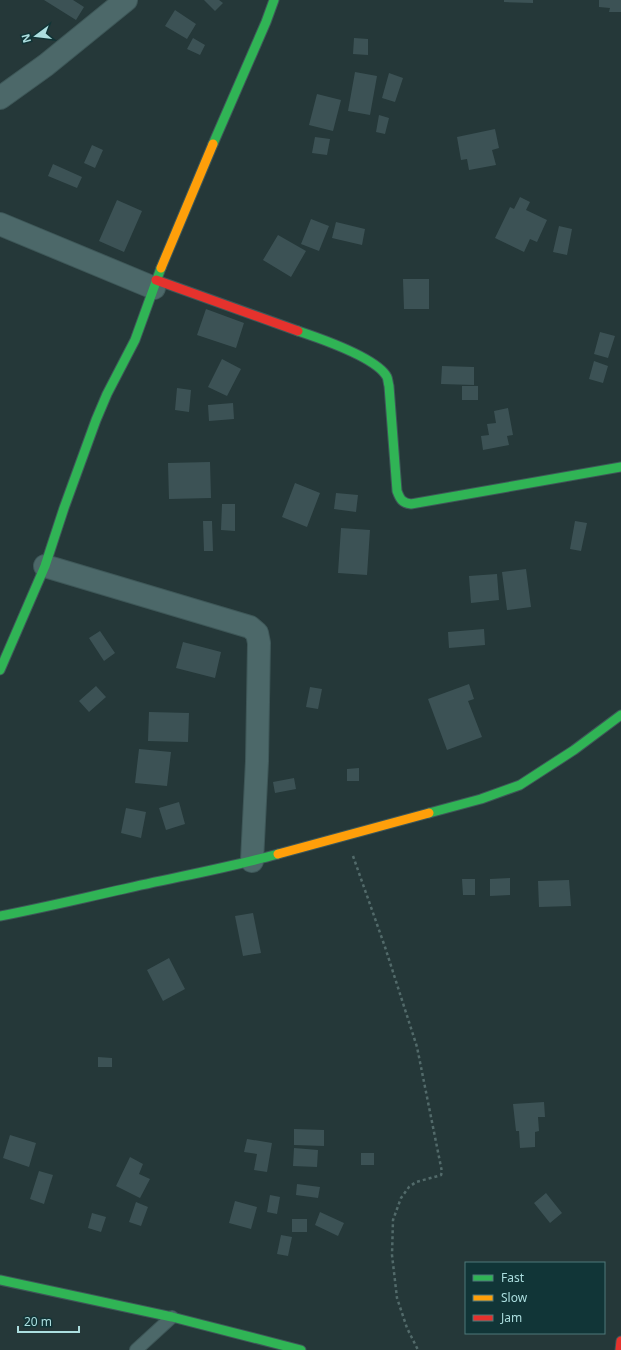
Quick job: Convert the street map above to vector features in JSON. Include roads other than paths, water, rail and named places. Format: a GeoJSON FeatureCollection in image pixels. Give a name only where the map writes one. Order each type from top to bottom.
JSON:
{"type":"FeatureCollection","features":[{"type":"Feature","properties":{"kind":"street"},"geometry":{"type":"LineString","coordinates":[[0,98],[46,65],[126,0]]}},
{"type":"Feature","properties":{"kind":"street"},"geometry":{"type":"LineString","coordinates":[[0,670],[45,566],[96,420],[107,394],[135,340],[155,284],[274,0]]}},
{"type":"Feature","properties":{"kind":"street"},"geometry":{"type":"LineString","coordinates":[[0,224],[155,284],[312,336],[359,355],[380,369],[387,377],[389,386],[397,491],[400,500],[405,504],[621,467]]}},
{"type":"Feature","properties":{"kind":"street"},"geometry":{"type":"LineString","coordinates":[[45,566],[250,627],[257,633],[259,643],[257,761],[252,861]]}},
{"type":"Feature","properties":{"kind":"street"},"geometry":{"type":"LineString","coordinates":[[0,916],[39,910],[123,889],[252,861],[481,800],[520,784],[574,750],[621,715]]}},
{"type":"Feature","properties":{"kind":"street"},"geometry":{"type":"LineString","coordinates":[[0,1280],[172,1317],[301,1350]]}},
{"type":"Feature","properties":{"kind":"street"},"geometry":{"type":"LineString","coordinates":[[620,1350],[621,1341]]}},
{"type":"Feature","properties":{"kind":"lane"},"geometry":{"type":"LineString","coordinates":[[136,1350],[172,1317]]}}]}
